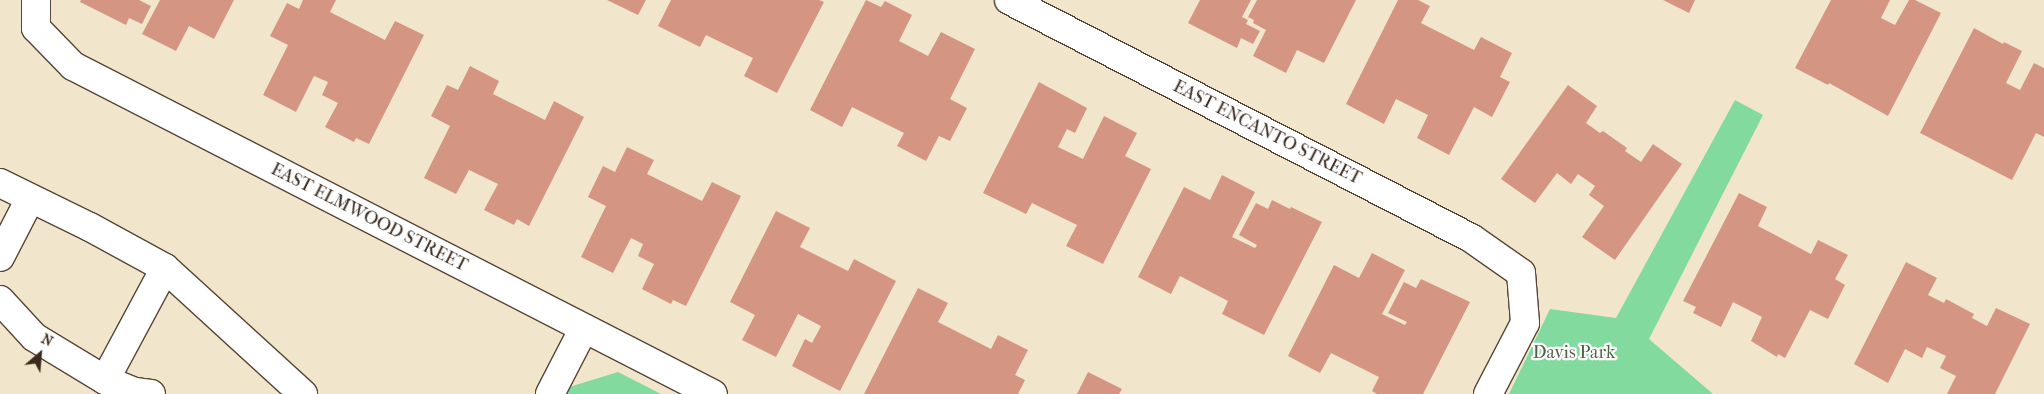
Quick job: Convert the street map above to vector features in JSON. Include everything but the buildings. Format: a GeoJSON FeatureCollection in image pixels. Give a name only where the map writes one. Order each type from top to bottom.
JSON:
{"type":"FeatureCollection","features":[{"type":"Feature","properties":{"kind":"street","name":"EAST ELMWOOD STREET"},"geometry":{"type":"LineString","coordinates":[[36,0],[36,28],[73,66],[713,394]]}},
{"type":"Feature","properties":{"kind":"street","name":"EAST ENCANTO STREET"},"geometry":{"type":"LineString","coordinates":[[1009,0],[1471,238],[1521,273],[1525,323],[1488,394]]}},
{"type":"Feature","properties":{"kind":"street"},"geometry":{"type":"LineString","coordinates":[[0,183],[90,227],[165,268],[304,394]]}},
{"type":"Feature","properties":{"kind":"street"},"geometry":{"type":"LineString","coordinates":[[0,256],[30,199]]}},
{"type":"Feature","properties":{"kind":"street"},"geometry":{"type":"LineString","coordinates":[[105,380],[165,268]]}},
{"type":"Feature","properties":{"kind":"street"},"geometry":{"type":"LineString","coordinates":[[0,300],[34,337],[105,380],[135,392],[151,394]]}},
{"type":"Feature","properties":{"kind":"street"},"geometry":{"type":"LineString","coordinates":[[550,394],[584,328]]}},
{"type":"Feature","properties":{"kind":"green space","name":"Davis Park"},"geometry":{"type":"Polygon","coordinates":[[[1735,100],[1763,115],[1649,339],[1713,394],[1509,394],[1550,309],[1616,318],[1735,100]]]}},
{"type":"Feature","properties":{"kind":"green space"},"geometry":{"type":"Polygon","coordinates":[[[618,372],[661,394],[563,394],[566,388],[618,372]]]}}]}
